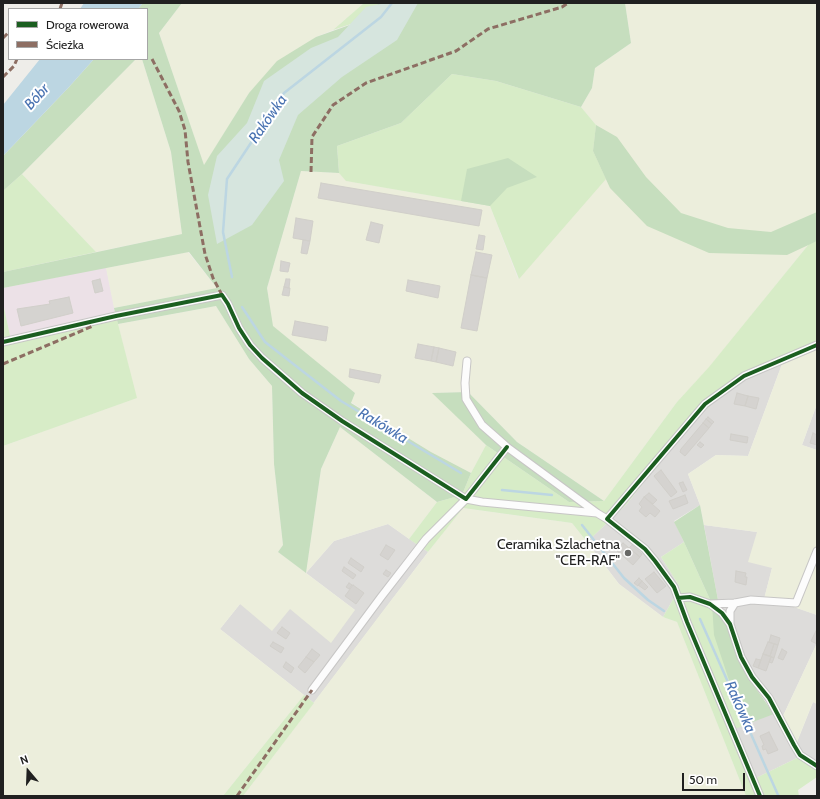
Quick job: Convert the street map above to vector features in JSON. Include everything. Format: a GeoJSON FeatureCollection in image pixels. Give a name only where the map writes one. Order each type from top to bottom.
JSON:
{"type":"FeatureCollection","features":[{"type":"Feature","properties":{"kind":"street"},"geometry":{"type":"LineString","coordinates":[[3,342],[116,316],[222,295],[228,304],[239,328],[250,345],[262,358],[302,393],[342,421],[466,499],[482,502],[597,513]]}},
{"type":"Feature","properties":{"kind":"street"},"geometry":{"type":"LineString","coordinates":[[607,519],[705,404],[744,376],[817,345]]}},
{"type":"Feature","properties":{"kind":"street"},"geometry":{"type":"LineString","coordinates":[[467,361],[465,383],[466,399],[482,424],[507,447],[607,519],[645,549],[674,587],[760,796]]}},
{"type":"Feature","properties":{"kind":"street"},"geometry":{"type":"LineString","coordinates":[[312,690],[426,539],[466,499],[507,447]]}},
{"type":"Feature","properties":{"kind":"street"},"geometry":{"type":"LineString","coordinates":[[710,604],[735,603],[751,600],[796,603],[817,551]]}},
{"type":"Feature","properties":{"kind":"street"},"geometry":{"type":"LineString","coordinates":[[678,598],[690,597],[710,604],[722,613],[730,624],[741,657],[752,677],[770,698],[800,755],[817,766]]}},
{"type":"Feature","properties":{"kind":"street"},"geometry":{"type":"LineString","coordinates":[[730,624],[730,611],[735,603]]}},
{"type":"Feature","properties":{"kind":"shaded area"},"geometry":{"type":"Polygon","coordinates":[[[386,3],[418,3],[397,40],[342,77],[298,115],[279,160],[284,181],[252,225],[217,244],[208,195],[217,156],[247,123],[264,81],[311,48],[338,37],[366,7],[386,3]]]}},
{"type":"Feature","properties":{"kind":"shaded area"},"geometry":{"type":"Polygon","coordinates":[[[106,267],[116,316],[11,340],[3,303],[3,288],[106,267]]]}},
{"type":"Feature","properties":{"kind":"shaded area"},"geometry":{"type":"Polygon","coordinates":[[[782,364],[748,456],[716,455],[688,474],[700,505],[674,521],[684,542],[661,557],[680,587],[663,617],[619,584],[587,542],[627,504],[700,410],[723,389],[754,374],[782,364]]]}},
{"type":"Feature","properties":{"kind":"shaded area"},"geometry":{"type":"Polygon","coordinates":[[[817,404],[817,450],[802,445],[817,404]]]}},
{"type":"Feature","properties":{"kind":"shaded area"},"geometry":{"type":"Polygon","coordinates":[[[388,524],[428,552],[314,703],[220,629],[240,604],[290,608],[355,610],[306,573],[334,541],[388,524]]]}},
{"type":"Feature","properties":{"kind":"shaded area"},"geometry":{"type":"Polygon","coordinates":[[[704,525],[757,532],[772,568],[763,603],[791,606],[817,615],[817,643],[783,716],[797,742],[813,702],[817,704],[817,768],[799,757],[756,778],[735,728],[774,713],[745,673],[718,600],[704,525]]]}},
{"type":"Feature","properties":{"kind":"green space"},"geometry":{"type":"Polygon","coordinates":[[[143,3],[182,3],[159,33],[204,165],[249,93],[277,61],[316,37],[372,17],[378,3],[625,3],[631,43],[595,68],[592,88],[581,107],[496,81],[452,74],[401,123],[337,146],[339,173],[301,171],[267,288],[273,326],[355,393],[351,403],[431,452],[471,473],[462,495],[437,502],[340,427],[321,469],[306,573],[278,552],[283,545],[274,464],[272,386],[249,359],[216,306],[118,324],[114,308],[217,288],[189,252],[3,288],[3,272],[182,234],[171,152],[142,60],[148,60],[148,8],[139,8],[143,3]]]}},
{"type":"Feature","properties":{"kind":"green space"},"geometry":{"type":"Polygon","coordinates":[[[182,3],[364,3],[333,30],[316,37],[249,93],[204,166],[159,33],[182,3]]]}},
{"type":"Feature","properties":{"kind":"green space"},"geometry":{"type":"Polygon","coordinates":[[[364,3],[378,3],[372,17],[333,30],[364,3]]]}},
{"type":"Feature","properties":{"kind":"green space"},"geometry":{"type":"Polygon","coordinates":[[[625,3],[817,3],[817,241],[809,244],[709,368],[677,402],[604,501],[517,442],[468,392],[433,393],[486,445],[471,473],[431,452],[351,402],[355,393],[272,326],[267,288],[301,171],[339,173],[347,181],[490,206],[518,279],[596,125],[581,107],[592,88],[595,68],[631,43],[625,3]]]}},
{"type":"Feature","properties":{"kind":"green space"},"geometry":{"type":"Polygon","coordinates":[[[93,60],[135,60],[22,174],[3,191],[3,156],[93,60]]]}},
{"type":"Feature","properties":{"kind":"green space"},"geometry":{"type":"Polygon","coordinates":[[[135,60],[142,60],[171,152],[182,234],[96,252],[22,174],[135,60]]]}},
{"type":"Feature","properties":{"kind":"green space"},"geometry":{"type":"Polygon","coordinates":[[[452,74],[496,81],[581,107],[596,125],[593,151],[606,179],[519,279],[490,206],[346,181],[339,173],[337,146],[401,123],[452,74]]]}},
{"type":"Feature","properties":{"kind":"green space"},"geometry":{"type":"Polygon","coordinates":[[[596,125],[617,137],[646,177],[681,213],[728,228],[771,232],[817,212],[817,241],[787,255],[709,253],[647,226],[610,188],[593,151],[596,125]]]}},
{"type":"Feature","properties":{"kind":"green space"},"geometry":{"type":"Polygon","coordinates":[[[508,158],[537,177],[507,188],[490,206],[461,201],[467,169],[508,158]]]}},
{"type":"Feature","properties":{"kind":"green space"},"geometry":{"type":"Polygon","coordinates":[[[22,174],[96,252],[3,272],[3,191],[22,174]]]}},
{"type":"Feature","properties":{"kind":"green space"},"geometry":{"type":"Polygon","coordinates":[[[817,241],[817,347],[782,364],[754,374],[723,389],[700,410],[627,504],[587,542],[572,523],[463,508],[428,552],[409,539],[437,502],[462,495],[471,473],[486,445],[569,502],[604,501],[677,402],[709,367],[809,244],[817,241]]]}},
{"type":"Feature","properties":{"kind":"green space"},"geometry":{"type":"Polygon","coordinates":[[[188,252],[217,288],[114,308],[106,268],[188,252]]]}},
{"type":"Feature","properties":{"kind":"green space"},"geometry":{"type":"Polygon","coordinates":[[[3,303],[11,340],[116,316],[137,398],[3,446],[3,303]]]}},
{"type":"Feature","properties":{"kind":"green space"},"geometry":{"type":"Polygon","coordinates":[[[216,306],[249,359],[272,386],[274,464],[283,545],[278,552],[355,610],[331,643],[290,609],[272,631],[240,604],[220,629],[304,695],[223,796],[3,796],[3,446],[136,398],[118,324],[216,306]]]}},
{"type":"Feature","properties":{"kind":"green space"},"geometry":{"type":"Polygon","coordinates":[[[817,347],[817,404],[802,445],[817,450],[817,615],[791,606],[763,603],[772,568],[748,562],[757,532],[704,525],[700,505],[688,474],[716,455],[748,456],[782,364],[817,347]]]}},
{"type":"Feature","properties":{"kind":"green space"},"geometry":{"type":"Polygon","coordinates":[[[468,392],[517,442],[604,501],[569,502],[486,445],[432,393],[468,392]]]}},
{"type":"Feature","properties":{"kind":"green space"},"geometry":{"type":"Polygon","coordinates":[[[340,427],[437,502],[409,539],[388,524],[334,541],[306,573],[321,469],[340,427]]]}},
{"type":"Feature","properties":{"kind":"green space"},"geometry":{"type":"Polygon","coordinates":[[[700,505],[718,600],[745,673],[774,714],[750,723],[733,692],[714,635],[712,604],[674,522],[700,505]]]}},
{"type":"Feature","properties":{"kind":"green space"},"geometry":{"type":"Polygon","coordinates":[[[462,508],[572,523],[619,584],[663,617],[677,622],[746,796],[243,796],[462,508]]]}},
{"type":"Feature","properties":{"kind":"green space"},"geometry":{"type":"Polygon","coordinates":[[[684,542],[712,604],[733,692],[750,723],[735,729],[756,778],[799,757],[817,768],[817,777],[798,790],[799,796],[746,796],[677,622],[663,617],[680,587],[661,557],[684,542]]]}},
{"type":"Feature","properties":{"kind":"green space"},"geometry":{"type":"Polygon","coordinates":[[[817,643],[817,704],[813,702],[797,742],[783,716],[817,643]]]}},
{"type":"Feature","properties":{"kind":"green space"},"geometry":{"type":"Polygon","coordinates":[[[304,695],[314,703],[243,796],[223,796],[304,695]]]}},
{"type":"Feature","properties":{"kind":"water"},"geometry":{"type":"Polygon","coordinates":[[[84,3],[143,3],[139,8],[81,8],[84,3]]]}},
{"type":"Feature","properties":{"kind":"water","name":"Bóbr"},"geometry":{"type":"Polygon","coordinates":[[[39,60],[93,60],[3,156],[3,105],[39,60]]]}},
{"type":"Feature","properties":{"kind":"building"},"geometry":{"type":"Polygon","coordinates":[[[321,183],[482,210],[479,226],[318,198],[321,183]]]}},
{"type":"Feature","properties":{"kind":"building"},"geometry":{"type":"Polygon","coordinates":[[[296,218],[313,221],[310,241],[293,238],[296,218]]]}},
{"type":"Feature","properties":{"kind":"building"},"geometry":{"type":"Polygon","coordinates":[[[371,222],[383,225],[379,243],[366,240],[371,222]]]}},
{"type":"Feature","properties":{"kind":"building"},"geometry":{"type":"Polygon","coordinates":[[[479,235],[485,236],[483,250],[476,249],[479,235]]]}},
{"type":"Feature","properties":{"kind":"building"},"geometry":{"type":"Polygon","coordinates":[[[303,240],[310,241],[307,254],[301,253],[303,240]]]}},
{"type":"Feature","properties":{"kind":"building"},"geometry":{"type":"Polygon","coordinates":[[[476,252],[492,255],[487,278],[471,275],[476,252]]]}},
{"type":"Feature","properties":{"kind":"building"},"geometry":{"type":"Polygon","coordinates":[[[281,261],[290,263],[288,272],[280,271],[281,261]]]}},
{"type":"Feature","properties":{"kind":"building"},"geometry":{"type":"Polygon","coordinates":[[[471,275],[487,278],[477,331],[461,328],[471,275]]]}},
{"type":"Feature","properties":{"kind":"building"},"geometry":{"type":"Polygon","coordinates":[[[100,279],[103,291],[95,293],[92,281],[100,279]]]}},
{"type":"Feature","properties":{"kind":"building"},"geometry":{"type":"Polygon","coordinates":[[[286,279],[290,279],[289,288],[284,287],[286,279]]]}},
{"type":"Feature","properties":{"kind":"building"},"geometry":{"type":"Polygon","coordinates":[[[408,280],[440,286],[438,298],[406,291],[408,280]]]}},
{"type":"Feature","properties":{"kind":"building"},"geometry":{"type":"Polygon","coordinates":[[[284,287],[290,288],[289,296],[282,295],[284,287]]]}},
{"type":"Feature","properties":{"kind":"building"},"geometry":{"type":"Polygon","coordinates":[[[69,297],[73,313],[21,326],[17,309],[50,304],[49,301],[69,297]]]}},
{"type":"Feature","properties":{"kind":"building"},"geometry":{"type":"Polygon","coordinates":[[[295,321],[328,327],[326,341],[292,335],[295,321]]]}},
{"type":"Feature","properties":{"kind":"building"},"geometry":{"type":"Polygon","coordinates":[[[418,344],[434,347],[431,361],[415,358],[418,344]]]}},
{"type":"Feature","properties":{"kind":"building"},"geometry":{"type":"Polygon","coordinates":[[[434,347],[439,348],[436,362],[431,361],[434,347]]]}},
{"type":"Feature","properties":{"kind":"building"},"geometry":{"type":"Polygon","coordinates":[[[439,348],[456,352],[453,366],[436,362],[439,348]]]}},
{"type":"Feature","properties":{"kind":"building"},"geometry":{"type":"Polygon","coordinates":[[[350,369],[381,375],[379,383],[349,377],[350,369]]]}},
{"type":"Feature","properties":{"kind":"building"},"geometry":{"type":"Polygon","coordinates":[[[737,393],[748,396],[745,406],[734,404],[737,393]]]}},
{"type":"Feature","properties":{"kind":"building"},"geometry":{"type":"Polygon","coordinates":[[[748,396],[759,398],[756,409],[745,406],[748,396]]]}},
{"type":"Feature","properties":{"kind":"building"},"geometry":{"type":"Polygon","coordinates":[[[708,417],[714,422],[712,424],[706,419],[708,417]]]}},
{"type":"Feature","properties":{"kind":"building"},"geometry":{"type":"Polygon","coordinates":[[[706,419],[712,424],[709,428],[703,423],[706,419]]]}},
{"type":"Feature","properties":{"kind":"building"},"geometry":{"type":"Polygon","coordinates":[[[703,423],[709,428],[685,456],[680,452],[681,449],[703,423]]]}},
{"type":"Feature","properties":{"kind":"building"},"geometry":{"type":"Polygon","coordinates":[[[813,433],[817,435],[817,445],[810,443],[813,433]]]}},
{"type":"Feature","properties":{"kind":"building"},"geometry":{"type":"Polygon","coordinates":[[[731,434],[748,437],[747,443],[730,440],[731,434]]]}},
{"type":"Feature","properties":{"kind":"building"},"geometry":{"type":"Polygon","coordinates":[[[700,442],[704,445],[701,448],[697,445],[700,442]]]}},
{"type":"Feature","properties":{"kind":"building"},"geometry":{"type":"Polygon","coordinates":[[[661,470],[677,492],[671,497],[654,476],[661,470]]]}},
{"type":"Feature","properties":{"kind":"building"},"geometry":{"type":"Polygon","coordinates":[[[683,482],[687,490],[683,492],[679,483],[683,482]]]}},
{"type":"Feature","properties":{"kind":"building"},"geometry":{"type":"Polygon","coordinates":[[[649,493],[657,500],[653,504],[644,497],[649,493]]]}},
{"type":"Feature","properties":{"kind":"building"},"geometry":{"type":"Polygon","coordinates":[[[685,495],[688,503],[673,509],[669,501],[685,495]]]}},
{"type":"Feature","properties":{"kind":"building"},"geometry":{"type":"Polygon","coordinates":[[[644,497],[660,511],[655,517],[650,513],[646,517],[639,511],[642,507],[639,504],[644,497]]]}},
{"type":"Feature","properties":{"kind":"building","name":"Ceramika Szlachetna \"CER-RAF\""},"geometry":{"type":"Polygon","coordinates":[[[623,543],[640,557],[633,565],[616,550],[623,543]]]}},
{"type":"Feature","properties":{"kind":"building"},"geometry":{"type":"Polygon","coordinates":[[[386,545],[395,550],[388,560],[380,555],[386,545]]]}},
{"type":"Feature","properties":{"kind":"building"},"geometry":{"type":"Polygon","coordinates":[[[632,545],[642,554],[640,557],[629,548],[632,545]]]}},
{"type":"Feature","properties":{"kind":"building"},"geometry":{"type":"Polygon","coordinates":[[[351,558],[364,567],[361,572],[348,563],[351,558]]]}},
{"type":"Feature","properties":{"kind":"building"},"geometry":{"type":"Polygon","coordinates":[[[344,567],[356,575],[353,579],[342,571],[344,567]]]}},
{"type":"Feature","properties":{"kind":"building"},"geometry":{"type":"Polygon","coordinates":[[[386,570],[391,573],[388,577],[383,574],[386,570]]]}},
{"type":"Feature","properties":{"kind":"building"},"geometry":{"type":"Polygon","coordinates":[[[736,571],[746,573],[746,585],[735,582],[736,571]]]}},
{"type":"Feature","properties":{"kind":"building"},"geometry":{"type":"Polygon","coordinates":[[[654,572],[666,586],[657,593],[645,579],[654,572]]]}},
{"type":"Feature","properties":{"kind":"building"},"geometry":{"type":"Polygon","coordinates":[[[639,578],[642,581],[638,586],[634,583],[639,578]]]}},
{"type":"Feature","properties":{"kind":"building"},"geometry":{"type":"Polygon","coordinates":[[[642,581],[648,587],[645,590],[638,585],[642,581]]]}},
{"type":"Feature","properties":{"kind":"building"},"geometry":{"type":"Polygon","coordinates":[[[349,583],[352,585],[349,589],[346,587],[349,583]]]}},
{"type":"Feature","properties":{"kind":"building"},"geometry":{"type":"Polygon","coordinates":[[[353,585],[364,593],[356,604],[345,596],[353,585]]]}},
{"type":"Feature","properties":{"kind":"building"},"geometry":{"type":"Polygon","coordinates":[[[282,627],[290,633],[286,639],[277,633],[282,627]]]}},
{"type":"Feature","properties":{"kind":"building"},"geometry":{"type":"Polygon","coordinates":[[[817,631],[817,644],[811,641],[817,631]]]}},
{"type":"Feature","properties":{"kind":"building"},"geometry":{"type":"Polygon","coordinates":[[[771,635],[780,638],[778,645],[769,642],[771,635]]]}},
{"type":"Feature","properties":{"kind":"building"},"geometry":{"type":"Polygon","coordinates":[[[273,642],[284,648],[281,653],[270,646],[273,642]]]}},
{"type":"Feature","properties":{"kind":"building"},"geometry":{"type":"Polygon","coordinates":[[[768,642],[774,644],[770,656],[763,654],[768,642]]]}},
{"type":"Feature","properties":{"kind":"building"},"geometry":{"type":"Polygon","coordinates":[[[774,644],[778,645],[774,658],[770,656],[774,644]]]}},
{"type":"Feature","properties":{"kind":"building"},"geometry":{"type":"Polygon","coordinates":[[[312,649],[320,655],[314,662],[306,657],[312,649]]]}},
{"type":"Feature","properties":{"kind":"building"},"geometry":{"type":"Polygon","coordinates":[[[782,649],[787,652],[783,660],[778,658],[782,649]]]}},
{"type":"Feature","properties":{"kind":"building"},"geometry":{"type":"Polygon","coordinates":[[[763,654],[771,657],[766,671],[758,668],[763,654]]]}},
{"type":"Feature","properties":{"kind":"building"},"geometry":{"type":"Polygon","coordinates":[[[306,657],[314,662],[305,673],[298,667],[306,657]]]}},
{"type":"Feature","properties":{"kind":"building"},"geometry":{"type":"Polygon","coordinates":[[[771,657],[774,658],[772,663],[769,662],[771,657]]]}},
{"type":"Feature","properties":{"kind":"building"},"geometry":{"type":"Polygon","coordinates":[[[756,659],[761,660],[758,668],[753,666],[756,659]]]}},
{"type":"Feature","properties":{"kind":"building"},"geometry":{"type":"Polygon","coordinates":[[[286,662],[294,668],[291,673],[283,667],[286,662]]]}},
{"type":"Feature","properties":{"kind":"building"},"geometry":{"type":"Polygon","coordinates":[[[769,732],[778,750],[768,754],[766,749],[763,750],[762,746],[764,745],[760,736],[769,732]]]}},
{"type":"Feature","properties":{"kind":"waterway","name":"Rakówka"},"geometry":{"type":"LineString","coordinates":[[232,277],[223,232],[227,179],[284,93],[381,17],[392,3]]}},
{"type":"Feature","properties":{"kind":"waterway","name":"Rakówka"},"geometry":{"type":"LineString","coordinates":[[242,307],[265,342],[341,401],[461,473]]}},
{"type":"Feature","properties":{"kind":"waterway","name":"Rakówka"},"geometry":{"type":"LineString","coordinates":[[502,490],[552,495]]}},
{"type":"Feature","properties":{"kind":"waterway","name":"Rakówka"},"geometry":{"type":"LineString","coordinates":[[582,525],[624,578],[648,600],[664,611]]}},
{"type":"Feature","properties":{"kind":"waterway","name":"Rakówka"},"geometry":{"type":"LineString","coordinates":[[700,619],[779,796]]}},
{"type":"Feature","properties":{"kind":"marked path"},"geometry":{"type":"LineString","coordinates":[[60,8],[62,3]]}},
{"type":"Feature","properties":{"kind":"marked path"},"geometry":{"type":"LineString","coordinates":[[311,172],[312,137],[333,105],[366,83],[456,51],[488,29],[562,7],[568,3]]}},
{"type":"Feature","properties":{"kind":"marked path"},"geometry":{"type":"LineString","coordinates":[[3,38],[8,33]]}},
{"type":"Feature","properties":{"kind":"marked path"},"geometry":{"type":"LineString","coordinates":[[152,59],[179,111],[185,130],[188,162],[205,254],[213,278],[222,295]]}},
{"type":"Feature","properties":{"kind":"marked path"},"geometry":{"type":"LineString","coordinates":[[3,77],[14,66],[17,60]]}},
{"type":"Feature","properties":{"kind":"marked path"},"geometry":{"type":"LineString","coordinates":[[3,364],[93,326]]}},
{"type":"Feature","properties":{"kind":"marked path"},"geometry":{"type":"LineString","coordinates":[[237,796],[312,690]]}},
{"type":"Feature","properties":{"kind":"cycle path"},"geometry":{"type":"LineString","coordinates":[[3,342],[116,316],[222,295],[228,304],[239,328],[250,345],[262,358],[302,393],[342,421],[466,499],[507,447]]}},
{"type":"Feature","properties":{"kind":"cycle path"},"geometry":{"type":"LineString","coordinates":[[760,796],[687,622],[674,587],[645,549],[607,519],[705,404],[744,376],[817,345]]}},
{"type":"Feature","properties":{"kind":"cycle path"},"geometry":{"type":"LineString","coordinates":[[678,598],[690,597],[710,604],[722,613],[730,624],[741,657],[752,677],[769,698],[800,755],[817,766]]}},
{"type":"Feature","properties":{"kind":"place","name":"Ceramika Szlachetna \"CER-RAF\""},"geometry":{"type":"Point","coordinates":[628,553]}}]}
